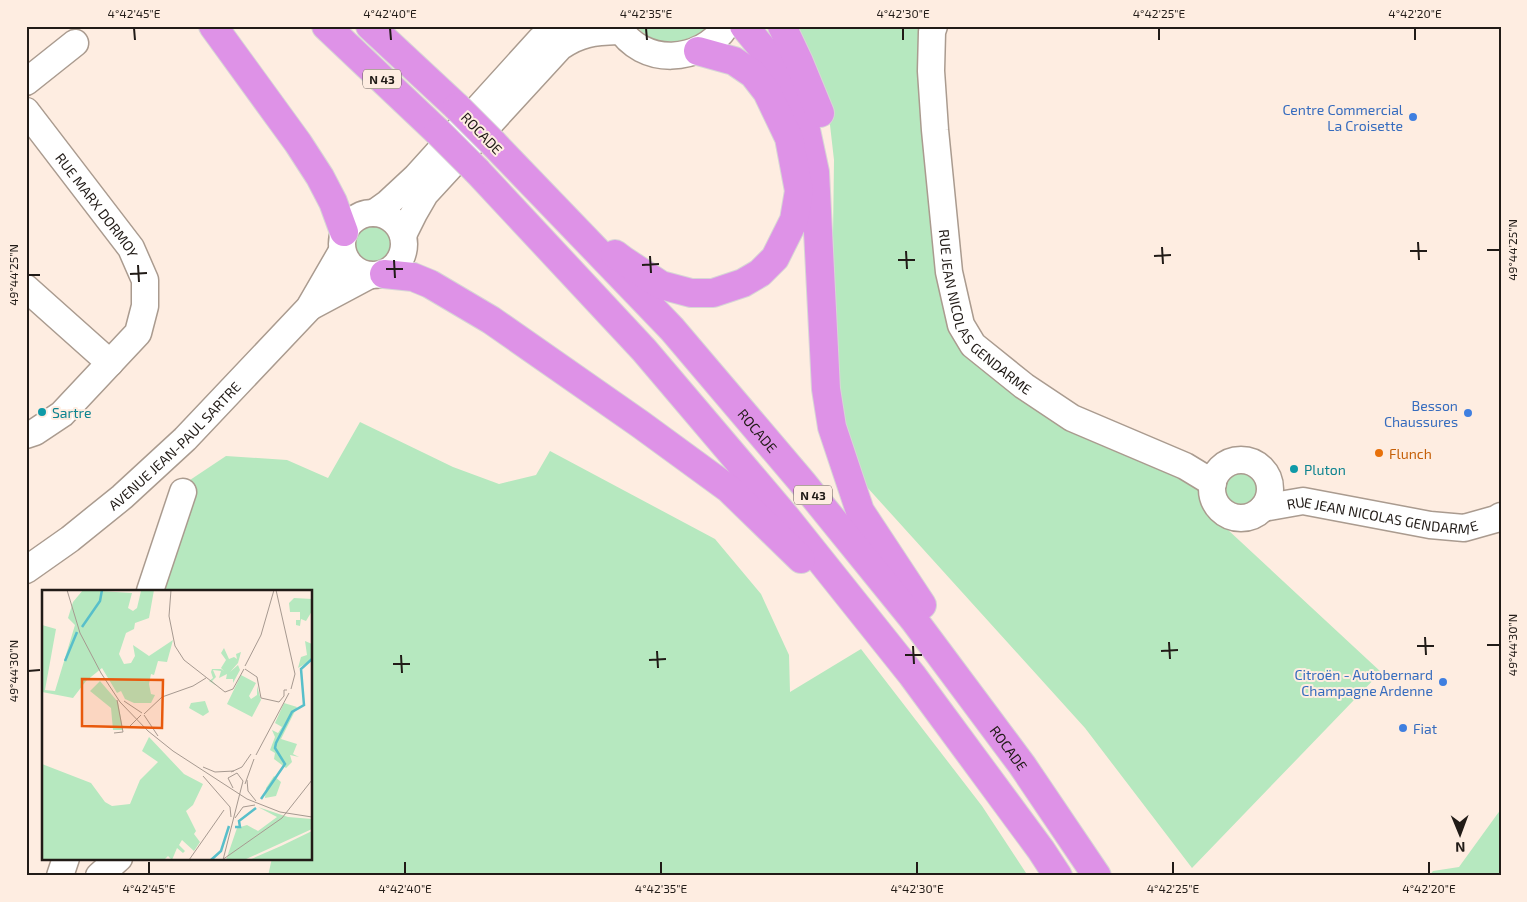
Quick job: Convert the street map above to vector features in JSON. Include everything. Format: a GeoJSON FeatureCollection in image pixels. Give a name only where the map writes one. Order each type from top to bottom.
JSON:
{"type":"FeatureCollection","features":[{"type":"Feature","properties":{"kind":"highway"},"geometry":{"type":"LineString","coordinates":[[213,26],[298,143],[320,177],[333,202],[343,242]]}},
{"type":"Feature","properties":{"kind":"highway","name":"N 43"},"geometry":{"type":"LineString","coordinates":[[326,26],[477,171],[644,350],[785,516],[912,675],[1041,850],[1058,876]]}},
{"type":"Feature","properties":{"kind":"highway","name":"ROCADE"},"geometry":{"type":"LineString","coordinates":[[370,26],[457,107],[672,329],[796,475],[914,620],[1022,765],[1097,876]]}},
{"type":"Feature","properties":{"kind":"highway"},"geometry":{"type":"LineString","coordinates":[[744,26],[767,54],[791,90],[806,130],[815,172],[826,389],[832,427],[860,511],[960,663],[1022,765]]}},
{"type":"Feature","properties":{"kind":"highway"},"geometry":{"type":"LineString","coordinates":[[782,26],[822,117],[827,177],[819,236]]}},
{"type":"Feature","properties":{"kind":"highway"},"geometry":{"type":"LineString","coordinates":[[492,143],[622,260],[661,285],[691,293],[712,293],[743,283],[760,273],[775,258],[794,220],[799,191],[790,138],[767,92],[753,74],[734,61],[698,51]]}},
{"type":"Feature","properties":{"kind":"highway"},"geometry":{"type":"LineString","coordinates":[[377,274],[413,277],[430,284],[491,320],[729,489],[798,556],[912,675]]}},
{"type":"Feature","properties":{"kind":"street"},"geometry":{"type":"LineString","coordinates":[[374,213],[388,203],[416,177],[541,39],[557,26]]}},
{"type":"Feature","properties":{"kind":"street"},"geometry":{"type":"LineString","coordinates":[[403,235],[425,194],[560,47],[572,38],[592,32],[619,28],[633,43],[648,52],[664,56],[682,56],[698,51],[710,43],[721,34],[726,26]]}},
{"type":"Feature","properties":{"kind":"street","name":"RUE JEAN NICOLAS GENDARME"},"geometry":{"type":"LineString","coordinates":[[934,26],[932,32],[931,71],[948,272],[961,325],[973,346],[1024,386],[1072,418],[1185,466],[1212,483]]}},
{"type":"Feature","properties":{"kind":"street"},"geometry":{"type":"LineString","coordinates":[[26,82],[75,42]]}},
{"type":"Feature","properties":{"kind":"street","name":"RUE MARX DORMOY"},"geometry":{"type":"LineString","coordinates":[[26,110],[131,248],[145,280],[145,306],[138,333],[62,414],[35,432],[26,435]]}},
{"type":"Feature","properties":{"kind":"street"},"geometry":{"type":"LineString","coordinates":[[374,213],[392,219],[399,226],[404,244],[403,254],[399,262],[392,269],[377,274],[360,272],[352,267],[346,260],[343,242],[348,224],[364,214],[374,213]]}},
{"type":"Feature","properties":{"kind":"street","name":"AVENUE JEAN-PAUL SARTRE"},"geometry":{"type":"LineString","coordinates":[[26,570],[70,539],[154,469],[191,433],[309,308],[343,242]]}},
{"type":"Feature","properties":{"kind":"street","name":"AVENUE JEAN-PAUL SARTRE"},"geometry":{"type":"LineString","coordinates":[[309,308],[377,274]]}},
{"type":"Feature","properties":{"kind":"street"},"geometry":{"type":"LineString","coordinates":[[26,288],[110,363]]}},
{"type":"Feature","properties":{"kind":"street"},"geometry":{"type":"LineString","coordinates":[[1238,461],[1247,461],[1260,468],[1267,478],[1266,496],[1256,514],[1247,518],[1237,518],[1220,510],[1212,493],[1212,483],[1216,474],[1223,467],[1238,461]]}},
{"type":"Feature","properties":{"kind":"street"},"geometry":{"type":"LineString","coordinates":[[150,590],[183,492]]}},
{"type":"Feature","properties":{"kind":"street","name":"RUE JEAN NICOLAS GENDARME"},"geometry":{"type":"LineString","coordinates":[[1266,496],[1303,501],[1430,525],[1464,528],[1501,516]]}},
{"type":"Feature","properties":{"kind":"street"},"geometry":{"type":"LineString","coordinates":[[60,876],[65,860]]}},
{"type":"Feature","properties":{"kind":"street"},"geometry":{"type":"LineString","coordinates":[[99,876],[117,860]]}},
{"type":"Feature","properties":{"kind":"green space"},"geometry":{"type":"Polygon","coordinates":[[[636,26],[708,26],[691,37],[672,42],[653,38],[636,26]]]}},
{"type":"Feature","properties":{"kind":"green space"},"geometry":{"type":"Polygon","coordinates":[[[787,26],[924,26],[974,362],[1044,415],[1179,474],[1201,490],[1213,516],[1381,672],[1192,868],[1085,728],[856,475],[839,426],[833,236],[834,160],[830,125],[819,92],[787,26]]]}},
{"type":"Feature","properties":{"kind":"green space"},"geometry":{"type":"Polygon","coordinates":[[[368,224],[376,224],[383,227],[389,233],[392,244],[389,255],[383,261],[376,264],[368,264],[361,261],[355,255],[352,248],[352,240],[355,233],[361,227],[368,224]]]}},
{"type":"Feature","properties":{"kind":"green space"},"geometry":{"type":"Polygon","coordinates":[[[360,422],[453,467],[499,484],[536,475],[550,451],[715,539],[761,594],[789,655],[790,692],[861,649],[982,806],[1028,876],[268,876],[272,860],[312,860],[312,590],[148,590],[187,482],[226,456],[287,460],[328,478],[360,422]]]}},
{"type":"Feature","properties":{"kind":"green space"},"geometry":{"type":"Polygon","coordinates":[[[1240,471],[1247,472],[1253,476],[1257,482],[1257,496],[1253,502],[1247,506],[1240,507],[1233,506],[1227,502],[1223,496],[1222,489],[1223,482],[1227,476],[1233,472],[1240,471]]]}},
{"type":"Feature","properties":{"kind":"green space"},"geometry":{"type":"Polygon","coordinates":[[[1501,809],[1501,876],[1429,876],[1433,871],[1459,867],[1501,809]]]}},
{"type":"Feature","properties":{"kind":"place","name":"Centre Commercial La Croisette"},"geometry":{"type":"Point","coordinates":[1413,117]}},
{"type":"Feature","properties":{"kind":"place","name":"Sartre"},"geometry":{"type":"Point","coordinates":[42,412]}},
{"type":"Feature","properties":{"kind":"place","name":"Besson Chaussures"},"geometry":{"type":"Point","coordinates":[1468,413]}},
{"type":"Feature","properties":{"kind":"place","name":"Flunch"},"geometry":{"type":"Point","coordinates":[1379,453]}},
{"type":"Feature","properties":{"kind":"place","name":"Pluton"},"geometry":{"type":"Point","coordinates":[1294,469]}},
{"type":"Feature","properties":{"kind":"place","name":"Citroën - Autobernard Champagne Ardenne"},"geometry":{"type":"Point","coordinates":[1443,682]}},
{"type":"Feature","properties":{"kind":"place","name":"Fiat"},"geometry":{"type":"Point","coordinates":[1403,728]}}]}
